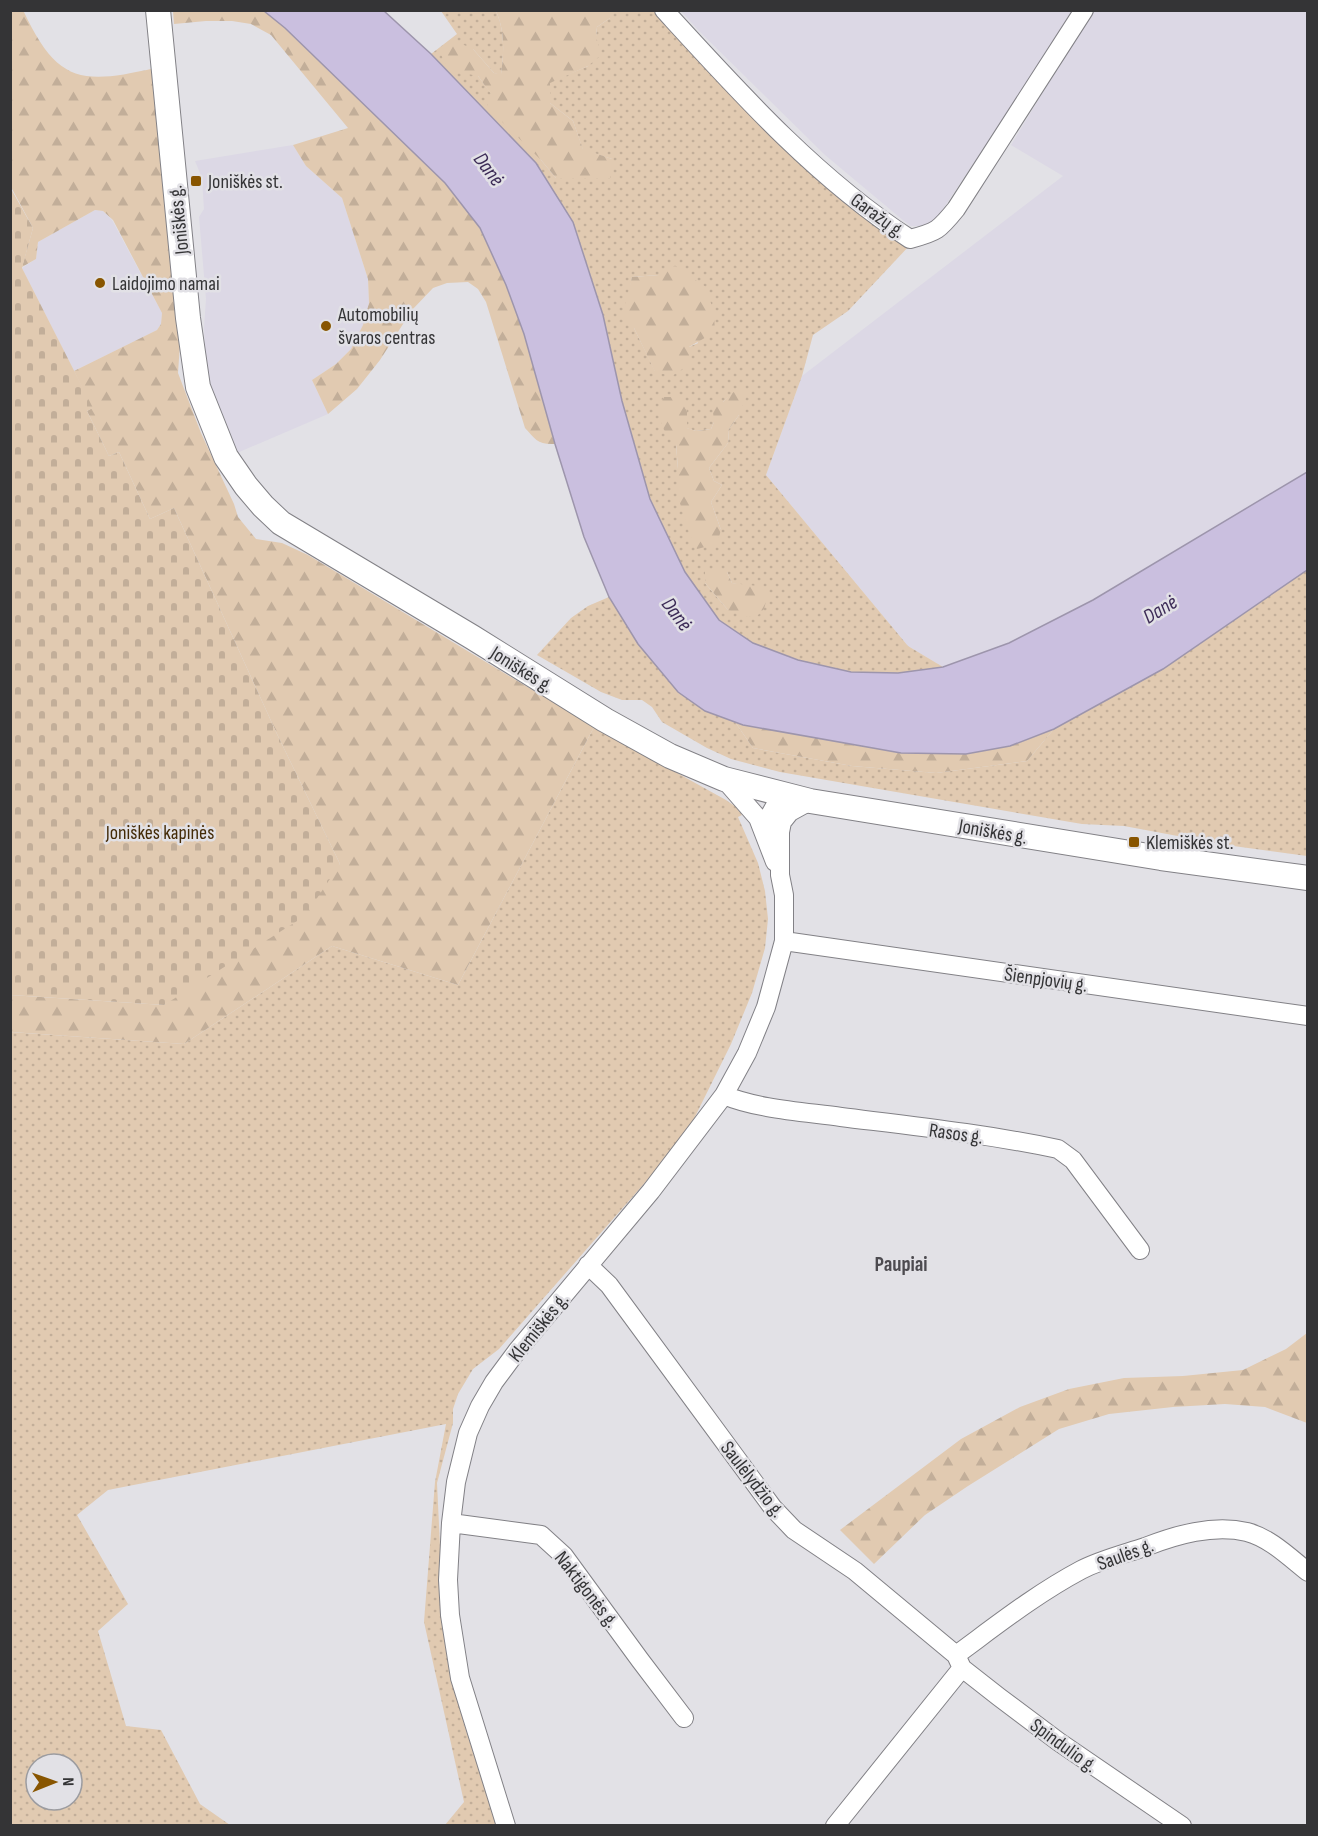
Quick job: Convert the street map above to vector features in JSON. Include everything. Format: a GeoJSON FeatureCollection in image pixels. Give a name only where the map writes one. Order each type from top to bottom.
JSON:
{"type":"FeatureCollection","features":[{"type":"Feature","properties":{"kind":"main road","name":"Joniškės g."},"geometry":{"type":"LineString","coordinates":[[158,10],[188,318],[198,387],[226,457],[246,486],[281,522],[605,720],[670,756],[724,779],[810,801],[1161,858],[1308,878]]}},
{"type":"Feature","properties":{"kind":"street","name":"Garažų g."},"geometry":{"type":"LineString","coordinates":[[664,10],[740,93],[827,175],[883,222],[910,239],[936,231],[956,209],[1084,10]]}},
{"type":"Feature","properties":{"kind":"street","name":"Klemiškės g."},"geometry":{"type":"LineString","coordinates":[[506,1826],[460,1678],[453,1640],[448,1580],[458,1472],[468,1433],[494,1382],[517,1351],[651,1191],[724,1095],[747,1053],[766,1007],[784,941],[784,895],[780,875],[758,818],[724,779]]}},
{"type":"Feature","properties":{"kind":"street","name":"Klemiškės g."},"geometry":{"type":"LineString","coordinates":[[780,875],[781,795]]}},
{"type":"Feature","properties":{"kind":"street"},"geometry":{"type":"LineString","coordinates":[[764,832],[781,795]]}},
{"type":"Feature","properties":{"kind":"street"},"geometry":{"type":"LineString","coordinates":[[782,822],[790,812],[810,801]]}},
{"type":"Feature","properties":{"kind":"street","name":"Šienpjovių g."},"geometry":{"type":"LineString","coordinates":[[784,941],[1308,1016]]}},
{"type":"Feature","properties":{"kind":"street","name":"Rasos g."},"geometry":{"type":"LineString","coordinates":[[724,1095],[735,1100],[787,1109],[1058,1149],[1073,1160],[1140,1250]]}},
{"type":"Feature","properties":{"kind":"street","name":"Saulėlydžio g."},"geometry":{"type":"LineString","coordinates":[[588,1265],[609,1285],[773,1508],[794,1530],[855,1571],[959,1662]]}},
{"type":"Feature","properties":{"kind":"street","name":"Naktigonės g."},"geometry":{"type":"LineString","coordinates":[[452,1524],[541,1535],[564,1556],[684,1718]]}},
{"type":"Feature","properties":{"kind":"street","name":"Saulės g."},"geometry":{"type":"LineString","coordinates":[[835,1826],[959,1662],[1023,1606],[1083,1569],[1157,1542],[1190,1533],[1228,1530],[1248,1533],[1268,1541],[1308,1572]]}},
{"type":"Feature","properties":{"kind":"street","name":"Spindulio g."},"geometry":{"type":"LineString","coordinates":[[959,1662],[1059,1742],[1182,1826]]}},
{"type":"Feature","properties":{"kind":"shaded area"},"geometry":{"type":"Polygon","coordinates":[[[681,11],[1075,11],[932,224],[911,226],[825,155],[681,11]]]}},
{"type":"Feature","properties":{"kind":"shaded area"},"geometry":{"type":"Polygon","coordinates":[[[1092,11],[1307,11],[1307,472],[1093,600],[1009,643],[943,667],[908,646],[766,475],[802,376],[1063,176],[1011,145],[1092,11]]]}},
{"type":"Feature","properties":{"kind":"shaded area"},"geometry":{"type":"Polygon","coordinates":[[[293,145],[306,166],[342,198],[368,279],[369,303],[363,325],[351,349],[336,364],[312,380],[328,414],[237,453],[211,392],[206,366],[204,328],[206,299],[199,217],[204,209],[202,178],[195,161],[293,145]]]}},
{"type":"Feature","properties":{"kind":"shaded area"},"geometry":{"type":"Polygon","coordinates":[[[95,210],[103,211],[112,220],[162,313],[161,324],[157,330],[74,371],[22,268],[36,259],[38,242],[95,210]]]}},
{"type":"Feature","properties":{"kind":"green space"},"geometry":{"type":"Polygon","coordinates":[[[23,10],[35,34],[48,52],[60,65],[74,73],[108,76],[155,68],[175,313],[180,344],[178,373],[201,433],[238,517],[256,539],[282,543],[308,555],[594,727],[458,985],[332,946],[184,1044],[11,1032],[10,995],[164,1005],[340,864],[277,734],[174,508],[150,519],[119,452],[109,456],[87,411],[92,408],[74,371],[157,330],[161,324],[162,313],[113,220],[103,211],[95,210],[38,242],[36,259],[22,267],[33,228],[11,187],[10,11],[23,10]]]}},
{"type":"Feature","properties":{"kind":"green space"},"geometry":{"type":"Polygon","coordinates":[[[173,11],[264,11],[285,28],[445,183],[480,228],[506,285],[524,334],[555,444],[541,442],[525,428],[486,302],[478,289],[468,282],[447,283],[433,288],[412,310],[380,360],[357,389],[328,414],[312,380],[336,364],[351,349],[363,325],[369,303],[368,279],[342,198],[306,166],[293,145],[348,128],[271,35],[251,24],[232,21],[174,24],[173,11]]]}},
{"type":"Feature","properties":{"kind":"green space"},"geometry":{"type":"Polygon","coordinates":[[[441,11],[496,11],[503,42],[501,75],[494,73],[473,49],[478,76],[556,178],[612,159],[583,150],[573,121],[550,103],[550,82],[588,66],[597,27],[610,18],[610,11],[655,11],[708,68],[910,245],[848,311],[813,335],[802,376],[766,475],[908,646],[943,667],[898,673],[851,672],[798,660],[753,643],[719,620],[685,572],[650,499],[622,401],[603,315],[573,222],[536,163],[431,54],[457,34],[441,11]],[[659,275],[632,277],[630,289],[634,328],[655,371],[698,343],[659,275]],[[733,393],[723,402],[711,429],[696,431],[686,428],[687,411],[676,444],[678,469],[721,530],[711,502],[722,485],[714,481],[709,468],[728,443],[729,429],[739,415],[733,393]],[[727,572],[705,583],[728,610],[746,586],[732,583],[727,572]]]}},
{"type":"Feature","properties":{"kind":"green space"},"geometry":{"type":"Polygon","coordinates":[[[496,11],[610,11],[610,18],[597,27],[596,36],[601,55],[588,66],[550,83],[550,103],[573,121],[583,149],[612,159],[610,178],[556,178],[487,107],[491,94],[478,76],[448,70],[440,52],[455,41],[473,49],[494,73],[501,74],[503,42],[496,11]]]}},
{"type":"Feature","properties":{"kind":"green space","name":"Joniškės kapinės"},"geometry":{"type":"Polygon","coordinates":[[[10,187],[33,228],[22,268],[93,408],[87,411],[109,456],[119,452],[150,519],[174,508],[277,734],[340,864],[305,916],[164,1005],[11,995],[10,187]]]}},
{"type":"Feature","properties":{"kind":"green space"},"geometry":{"type":"Polygon","coordinates":[[[675,266],[707,288],[714,315],[715,332],[689,347],[690,364],[672,376],[655,372],[634,328],[626,322],[624,310],[632,277],[659,275],[675,266]]]}},
{"type":"Feature","properties":{"kind":"green space"},"geometry":{"type":"Polygon","coordinates":[[[745,386],[746,397],[739,415],[729,429],[728,443],[709,468],[714,481],[722,485],[711,502],[721,530],[717,544],[697,549],[678,497],[676,444],[664,430],[657,410],[664,397],[679,397],[687,411],[687,428],[696,431],[711,429],[714,422],[712,402],[723,402],[732,393],[745,386]]]}},
{"type":"Feature","properties":{"kind":"green space"},"geometry":{"type":"Polygon","coordinates":[[[716,569],[727,572],[732,583],[767,587],[768,594],[764,609],[757,616],[748,617],[728,610],[705,583],[705,571],[716,569]]]}},
{"type":"Feature","properties":{"kind":"green space"},"geometry":{"type":"Polygon","coordinates":[[[1307,570],[1307,856],[1226,845],[1124,826],[1082,824],[780,772],[731,759],[707,748],[662,722],[652,707],[642,700],[622,700],[601,692],[537,655],[571,618],[588,606],[609,597],[638,644],[705,711],[735,722],[753,748],[852,766],[936,773],[1027,761],[1054,729],[1163,669],[1307,570]]]}},
{"type":"Feature","properties":{"kind":"green space"},"geometry":{"type":"Polygon","coordinates":[[[735,722],[901,753],[966,754],[1010,746],[1054,729],[1027,761],[936,773],[852,766],[753,748],[735,722]]]}},
{"type":"Feature","properties":{"kind":"green space"},"geometry":{"type":"Polygon","coordinates":[[[594,727],[736,807],[742,815],[738,817],[758,863],[765,891],[768,919],[765,948],[752,993],[731,1044],[685,1137],[499,1349],[473,1369],[458,1394],[453,1409],[453,1423],[437,1483],[441,1567],[450,1664],[464,1724],[497,1825],[445,1825],[464,1802],[424,1622],[435,1482],[446,1424],[108,1490],[77,1515],[128,1604],[98,1631],[126,1726],[161,1730],[200,1804],[230,1825],[11,1825],[10,1032],[184,1044],[332,946],[458,985],[594,727]]]}},
{"type":"Feature","properties":{"kind":"green space"},"geometry":{"type":"Polygon","coordinates":[[[1307,1333],[1307,1423],[1265,1407],[1225,1404],[1109,1414],[1059,1429],[968,1486],[925,1515],[874,1564],[840,1530],[961,1439],[1020,1407],[1069,1389],[1124,1378],[1183,1376],[1243,1370],[1286,1349],[1307,1333]]]}},
{"type":"Feature","properties":{"kind":"water","name":"Danė"},"geometry":{"type":"Polygon","coordinates":[[[264,11],[384,11],[431,54],[536,163],[573,222],[603,315],[622,401],[650,499],[685,572],[719,620],[753,643],[798,660],[851,672],[898,673],[943,667],[1009,643],[1093,600],[1307,472],[1307,570],[1163,669],[1054,729],[1010,746],[966,754],[901,753],[743,725],[705,711],[678,692],[638,644],[609,597],[584,537],[524,334],[506,285],[480,228],[445,183],[285,28],[264,11]]]}},
{"type":"Feature","properties":{"kind":"place","name":"Joniškės st."},"geometry":{"type":"Point","coordinates":[196,181]}},
{"type":"Feature","properties":{"kind":"place","name":"Laidojimo namai"},"geometry":{"type":"Point","coordinates":[100,283]}},
{"type":"Feature","properties":{"kind":"place","name":"Automobilių švaros centras"},"geometry":{"type":"Point","coordinates":[326,326]}},
{"type":"Feature","properties":{"kind":"place","name":"Klemiškės st."},"geometry":{"type":"Point","coordinates":[1134,842]}},
{"type":"Feature","properties":{"kind":"district","name":"Paupiai"},"geometry":{"type":"Point","coordinates":[901,1264]}}]}
